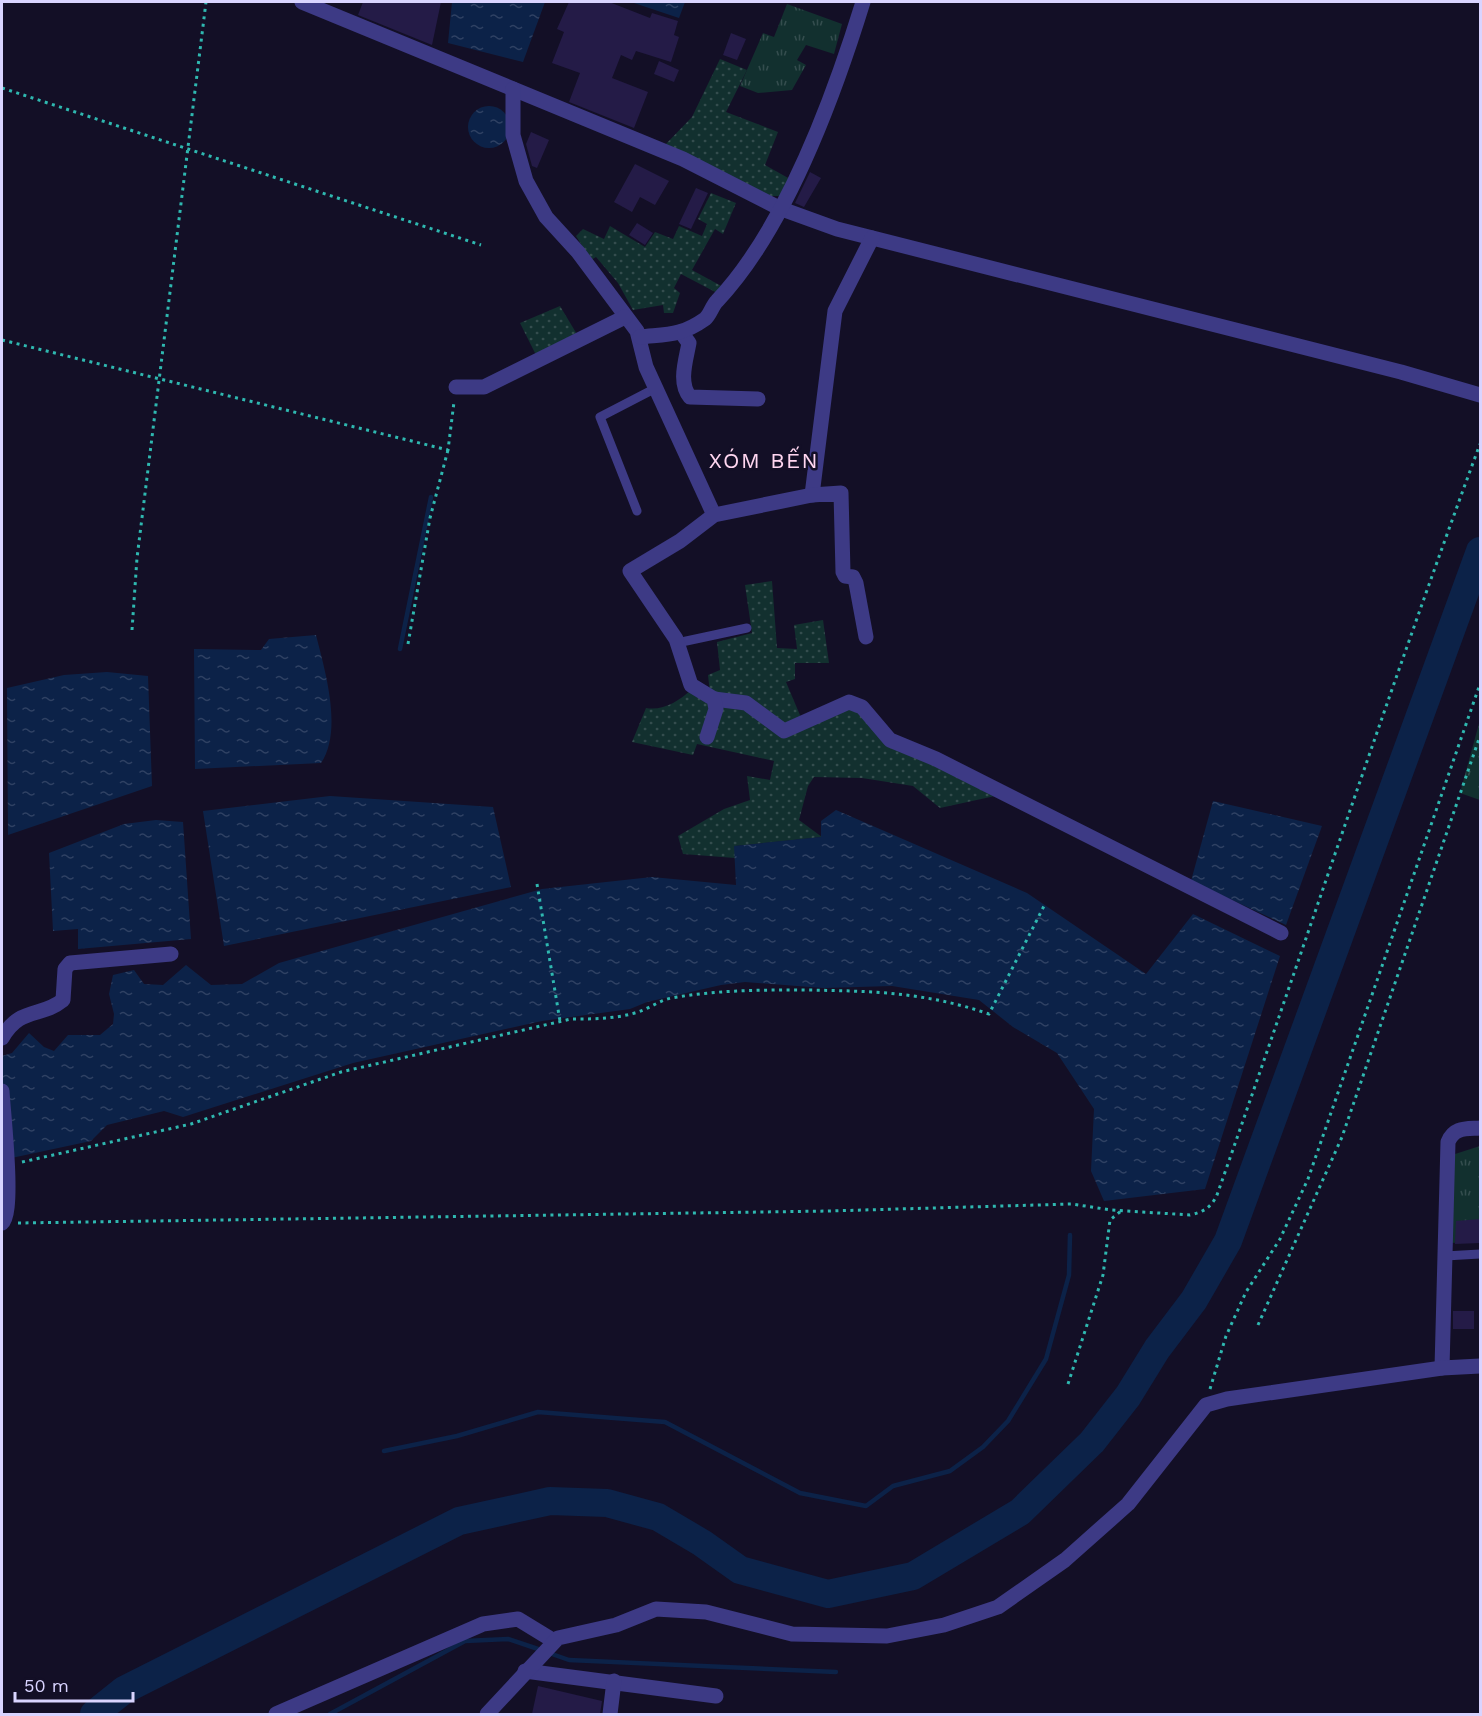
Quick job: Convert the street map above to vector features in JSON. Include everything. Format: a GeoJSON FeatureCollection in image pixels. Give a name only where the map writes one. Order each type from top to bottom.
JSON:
{"type":"FeatureCollection","features":[{"type":"Feature","properties":{"kind":"street"},"geometry":{"type":"LineString","coordinates":[[302,2],[683,159],[779,208],[837,229],[1401,372],[1480,395]]}},
{"type":"Feature","properties":{"kind":"street"},"geometry":{"type":"LineString","coordinates":[[640,337],[669,336],[708,317],[711,307],[731,286],[762,240],[825,114],[863,2]]}},
{"type":"Feature","properties":{"kind":"street"},"geometry":{"type":"LineString","coordinates":[[513,89],[513,135],[526,181],[546,217],[578,252],[640,337],[646,368],[714,515]]}},
{"type":"Feature","properties":{"kind":"street"},"geometry":{"type":"LineString","coordinates":[[812,495],[835,311],[872,238]]}},
{"type":"Feature","properties":{"kind":"street"},"geometry":{"type":"LineString","coordinates":[[456,387],[484,387],[624,317]]}},
{"type":"Feature","properties":{"kind":"street"},"geometry":{"type":"LineString","coordinates":[[681,332],[689,343],[684,375],[685,391],[690,397],[758,399]]}},
{"type":"Feature","properties":{"kind":"street"},"geometry":{"type":"LineString","coordinates":[[866,637],[856,583],[853,577],[845,576],[843,572],[841,493],[812,495],[714,515],[680,541],[630,571],[677,643],[691,685],[714,699],[746,703],[784,732],[849,702],[862,707],[890,740],[936,759],[1281,933]]}},
{"type":"Feature","properties":{"kind":"street"},"geometry":{"type":"LineString","coordinates":[[707,737],[716,709],[714,699]]}},
{"type":"Feature","properties":{"kind":"street"},"geometry":{"type":"LineString","coordinates":[[2,1038],[22,1016],[57,1005],[63,1000],[65,969],[70,963],[171,954]]}},
{"type":"Feature","properties":{"kind":"street"},"geometry":{"type":"LineString","coordinates":[[2,1091],[8,1165],[8,1223]]}},
{"type":"Feature","properties":{"kind":"street"},"geometry":{"type":"LineString","coordinates":[[1442,1368],[1448,1142],[1451,1134],[1460,1129],[1480,1128]]}},
{"type":"Feature","properties":{"kind":"street"},"geometry":{"type":"LineString","coordinates":[[487,1714],[539,1655],[558,1638],[616,1625],[656,1609],[706,1612],[792,1634],[887,1636],[944,1625],[998,1607],[1065,1560],[1128,1504],[1206,1406],[1227,1399],[1442,1368],[1480,1366]]}},
{"type":"Feature","properties":{"kind":"street"},"geometry":{"type":"LineString","coordinates":[[276,1714],[483,1624],[518,1619],[552,1642]]}},
{"type":"Feature","properties":{"kind":"street"},"geometry":{"type":"LineString","coordinates":[[525,1671],[716,1695]]}},
{"type":"Feature","properties":{"kind":"street"},"geometry":{"type":"LineString","coordinates":[[610,1714],[614,1681]]}},
{"type":"Feature","properties":{"kind":"lane"},"geometry":{"type":"LineString","coordinates":[[637,511],[600,417],[656,388]]}},
{"type":"Feature","properties":{"kind":"lane"},"geometry":{"type":"LineString","coordinates":[[677,643],[747,628]]}},
{"type":"Feature","properties":{"kind":"lane"},"geometry":{"type":"LineString","coordinates":[[1445,1256],[1480,1254]]}},
{"type":"Feature","properties":{"kind":"path"},"geometry":{"type":"LineString","coordinates":[[132,630],[137,558],[185,148],[206,2]]}},
{"type":"Feature","properties":{"kind":"path"},"geometry":{"type":"LineString","coordinates":[[2,88],[481,245]]}},
{"type":"Feature","properties":{"kind":"path"},"geometry":{"type":"LineString","coordinates":[[2,340],[448,450]]}},
{"type":"Feature","properties":{"kind":"path"},"geometry":{"type":"LineString","coordinates":[[408,644],[430,518],[448,450],[456,387]]}},
{"type":"Feature","properties":{"kind":"path"},"geometry":{"type":"LineString","coordinates":[[8,1223],[829,1211],[1072,1204],[1123,1211],[1190,1215],[1208,1208],[1217,1195],[1386,712],[1418,612],[1480,444]]}},
{"type":"Feature","properties":{"kind":"path"},"geometry":{"type":"LineString","coordinates":[[1206,1406],[1226,1336],[1246,1292],[1280,1239],[1308,1179],[1480,684]]}},
{"type":"Feature","properties":{"kind":"path"},"geometry":{"type":"LineString","coordinates":[[1258,1325],[1342,1137],[1480,736]]}},
{"type":"Feature","properties":{"kind":"path"},"geometry":{"type":"LineString","coordinates":[[537,884],[560,1021]]}},
{"type":"Feature","properties":{"kind":"path"},"geometry":{"type":"LineString","coordinates":[[8,1165],[191,1124],[340,1072],[560,1021],[605,1019],[638,1012],[669,998],[752,990],[909,993],[989,1014],[1044,906]]}},
{"type":"Feature","properties":{"kind":"path"},"geometry":{"type":"LineString","coordinates":[[1068,1384],[1103,1275],[1110,1220],[1123,1211]]}},
{"type":"Feature","properties":{"kind":"green space"},"geometry":{"type":"Polygon","coordinates":[[[787,4],[842,24],[834,54],[806,45],[797,60],[806,65],[792,90],[758,93],[740,86],[763,33],[774,37],[787,4]]]}},
{"type":"Feature","properties":{"kind":"green space"},"geometry":{"type":"Polygon","coordinates":[[[720,59],[747,70],[726,112],[778,132],[765,165],[790,179],[781,196],[769,196],[663,147],[692,117],[720,59]]]}},
{"type":"Feature","properties":{"kind":"green space"},"geometry":{"type":"Polygon","coordinates":[[[711,193],[736,203],[723,234],[715,229],[692,270],[725,288],[719,294],[681,274],[674,288],[680,293],[673,313],[664,313],[663,305],[633,310],[618,283],[596,257],[591,260],[576,236],[583,229],[604,239],[610,226],[645,247],[655,232],[673,239],[679,226],[702,236],[707,224],[698,219],[711,193]]]}},
{"type":"Feature","properties":{"kind":"green space"},"geometry":{"type":"Polygon","coordinates":[[[560,306],[578,336],[537,357],[520,323],[560,306]]]}},
{"type":"Feature","properties":{"kind":"green space"},"geometry":{"type":"Polygon","coordinates":[[[772,581],[777,648],[797,649],[794,625],[823,620],[829,663],[795,663],[795,679],[786,682],[805,727],[849,706],[860,708],[878,732],[995,796],[940,808],[913,786],[862,778],[814,777],[808,786],[799,820],[822,837],[735,846],[735,858],[683,854],[678,836],[724,809],[750,800],[747,776],[770,780],[774,761],[697,744],[693,755],[632,742],[646,708],[659,708],[670,704],[691,690],[710,693],[708,675],[720,670],[717,642],[752,633],[745,585],[772,581]]]}},
{"type":"Feature","properties":{"kind":"green space"},"geometry":{"type":"Polygon","coordinates":[[[1480,720],[1480,800],[1460,793],[1480,720]]]}},
{"type":"Feature","properties":{"kind":"green space"},"geometry":{"type":"Polygon","coordinates":[[[1480,1146],[1480,1242],[1449,1243],[1452,1155],[1480,1146]]]}},
{"type":"Feature","properties":{"kind":"water"},"geometry":{"type":"Polygon","coordinates":[[[452,2],[545,2],[523,62],[448,43],[452,2]]]}},
{"type":"Feature","properties":{"kind":"water"},"geometry":{"type":"Polygon","coordinates":[[[631,2],[685,2],[679,18],[631,2]]]}},
{"type":"Feature","properties":{"kind":"water"},"geometry":{"type":"Polygon","coordinates":[[[489,106],[504,112],[510,127],[504,142],[489,148],[474,142],[468,127],[474,112],[489,106]]]}},
{"type":"Feature","properties":{"kind":"water"},"geometry":{"type":"Polygon","coordinates":[[[316,635],[327,683],[331,717],[331,734],[321,763],[195,769],[194,649],[261,650],[269,639],[316,635]]]}},
{"type":"Feature","properties":{"kind":"water"},"geometry":{"type":"Polygon","coordinates":[[[107,672],[148,676],[152,786],[8,835],[7,688],[64,675],[107,672]]]}},
{"type":"Feature","properties":{"kind":"water"},"geometry":{"type":"Polygon","coordinates":[[[330,796],[493,807],[511,887],[224,946],[203,811],[330,796]]]}},
{"type":"Feature","properties":{"kind":"water"},"geometry":{"type":"Polygon","coordinates":[[[1213,801],[1322,826],[1286,925],[1191,881],[1213,801]]]}},
{"type":"Feature","properties":{"kind":"water"},"geometry":{"type":"Polygon","coordinates":[[[836,810],[1027,893],[1146,974],[1193,914],[1280,956],[1205,1189],[1104,1201],[1091,1171],[1094,1109],[1057,1053],[1013,1027],[979,1000],[892,986],[823,988],[745,982],[721,985],[647,1002],[630,1009],[542,1021],[353,1063],[183,1117],[164,1111],[107,1125],[91,1141],[2,1160],[2,1056],[12,1053],[29,1033],[44,1047],[54,1051],[68,1035],[100,1035],[113,1024],[114,1014],[109,994],[113,975],[134,970],[144,984],[163,985],[186,965],[211,985],[242,984],[279,963],[542,889],[652,877],[736,885],[734,846],[821,837],[821,821],[836,810]]]}},
{"type":"Feature","properties":{"kind":"water"},"geometry":{"type":"Polygon","coordinates":[[[156,820],[183,822],[191,939],[78,949],[78,929],[53,931],[49,853],[124,824],[156,820]]]}},
{"type":"Feature","properties":{"kind":"building"},"geometry":{"type":"Polygon","coordinates":[[[363,2],[441,2],[432,45],[358,15],[363,2]]]}},
{"type":"Feature","properties":{"kind":"building"},"geometry":{"type":"Polygon","coordinates":[[[569,2],[609,2],[650,18],[652,13],[678,21],[674,35],[679,37],[671,62],[636,51],[632,60],[621,55],[612,78],[648,92],[634,128],[569,102],[580,73],[552,63],[564,32],[557,29],[569,2]]]}},
{"type":"Feature","properties":{"kind":"building"},"geometry":{"type":"Polygon","coordinates":[[[731,33],[746,39],[737,60],[723,55],[731,33]]]}},
{"type":"Feature","properties":{"kind":"building"},"geometry":{"type":"Polygon","coordinates":[[[659,61],[679,70],[674,82],[654,74],[659,61]]]}},
{"type":"Feature","properties":{"kind":"building"},"geometry":{"type":"Polygon","coordinates":[[[531,132],[549,140],[537,168],[532,166],[526,144],[531,132]]]}},
{"type":"Feature","properties":{"kind":"building"},"geometry":{"type":"Polygon","coordinates":[[[635,164],[669,181],[655,205],[640,197],[632,212],[614,202],[635,164]]]}},
{"type":"Feature","properties":{"kind":"building"},"geometry":{"type":"Polygon","coordinates":[[[810,172],[821,178],[804,207],[795,203],[810,172]]]}},
{"type":"Feature","properties":{"kind":"building"},"geometry":{"type":"Polygon","coordinates":[[[696,188],[708,193],[691,229],[679,224],[696,188]]]}},
{"type":"Feature","properties":{"kind":"building"},"geometry":{"type":"Polygon","coordinates":[[[637,223],[653,233],[645,245],[629,235],[637,223]]]}},
{"type":"Feature","properties":{"kind":"building"},"geometry":{"type":"Polygon","coordinates":[[[1480,1219],[1480,1243],[1455,1244],[1456,1221],[1480,1219]]]}},
{"type":"Feature","properties":{"kind":"building"},"geometry":{"type":"Polygon","coordinates":[[[1453,1311],[1474,1311],[1474,1329],[1453,1329],[1453,1311]]]}},
{"type":"Feature","properties":{"kind":"building"},"geometry":{"type":"Polygon","coordinates":[[[538,1686],[602,1701],[600,1714],[532,1714],[538,1686]]]}},
{"type":"Feature","properties":{"kind":"waterway"},"geometry":{"type":"LineString","coordinates":[[400,649],[431,497]]}},
{"type":"Feature","properties":{"kind":"waterway"},"geometry":{"type":"LineString","coordinates":[[94,1714],[124,1690],[459,1521],[550,1501],[607,1503],[658,1517],[702,1543],[740,1570],[828,1594],[913,1576],[1020,1512],[1092,1442],[1128,1396],[1157,1349],[1194,1300],[1228,1241],[1480,551]]}},
{"type":"Feature","properties":{"kind":"waterway"},"geometry":{"type":"LineString","coordinates":[[384,1451],[457,1436],[538,1412],[665,1422],[800,1493],[866,1506],[893,1486],[950,1471],[983,1447],[1008,1421],[1046,1359],[1069,1275],[1070,1235]]}},
{"type":"Feature","properties":{"kind":"waterway"},"geometry":{"type":"LineString","coordinates":[[330,1714],[465,1641],[508,1639],[541,1650]]}},
{"type":"Feature","properties":{"kind":"waterway"},"geometry":{"type":"LineString","coordinates":[[549,1653],[569,1660],[836,1672]]}},
{"type":"Feature","properties":{"kind":"district","name":"XÓM BẾN"},"geometry":{"type":"Point","coordinates":[764,460]}}]}
